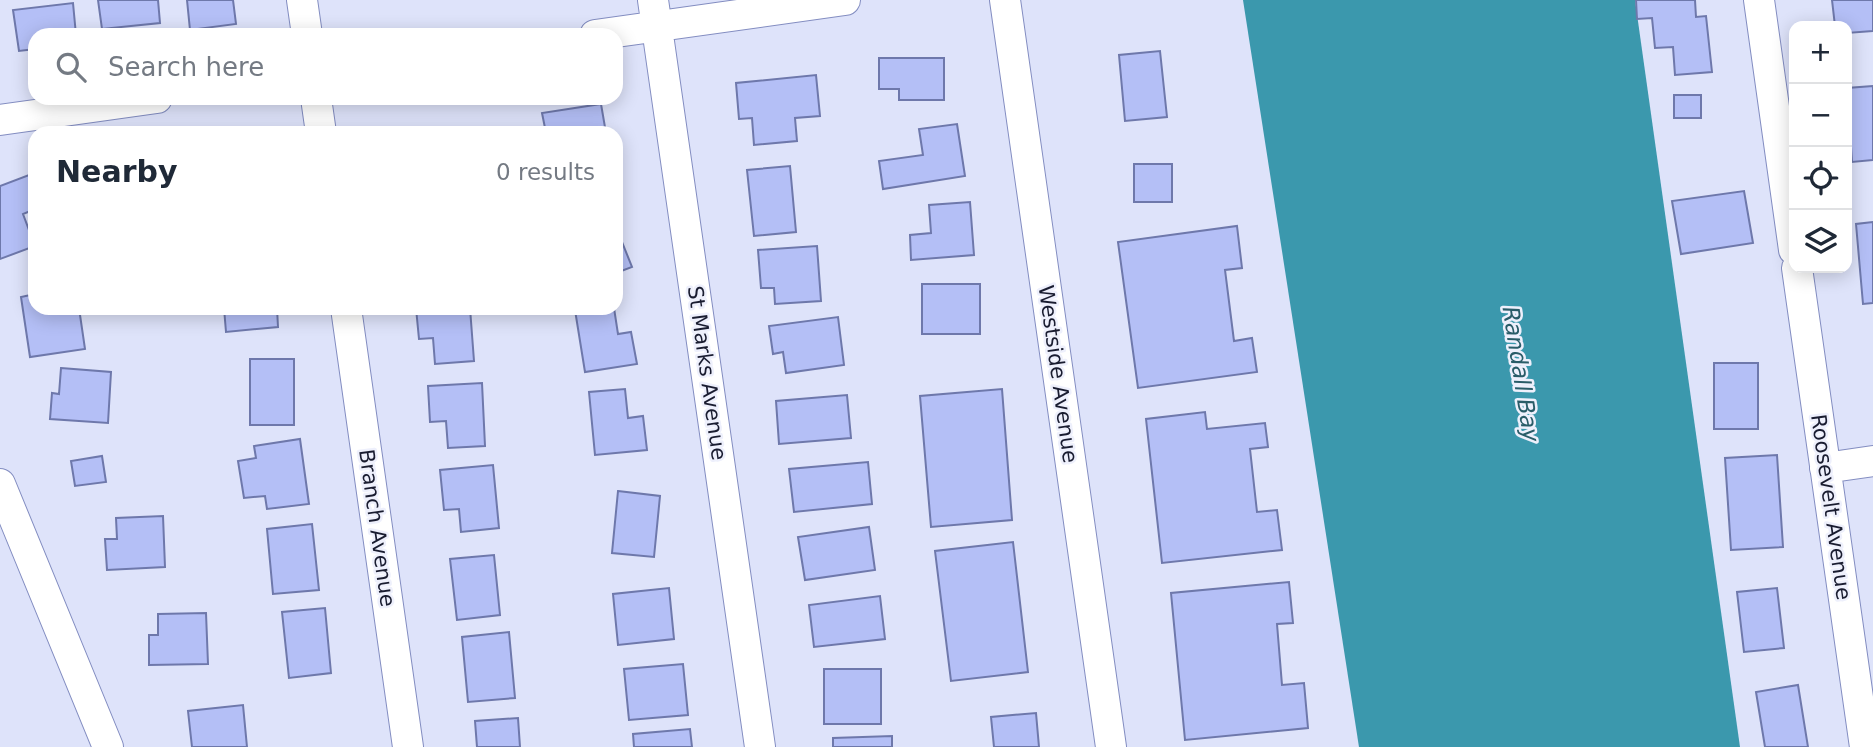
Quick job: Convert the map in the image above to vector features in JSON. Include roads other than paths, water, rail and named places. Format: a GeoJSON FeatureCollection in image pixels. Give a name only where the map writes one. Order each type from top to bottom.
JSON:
{"type":"FeatureCollection","features":[{"type":"Feature","properties":{"kind":"street"},"geometry":{"type":"LineString","coordinates":[[303,0],[306,28]]}},
{"type":"Feature","properties":{"kind":"street"},"geometry":{"type":"LineString","coordinates":[[614,28],[655,13],[845,0]]}},
{"type":"Feature","properties":{"kind":"street","name":"Westside Avenue"},"geometry":{"type":"LineString","coordinates":[[1005,0],[1111,747]]}},
{"type":"Feature","properties":{"kind":"street"},"geometry":{"type":"LineString","coordinates":[[1759,0],[1789,214]]}},
{"type":"Feature","properties":{"kind":"street","name":"St Marks Avenue"},"geometry":{"type":"LineString","coordinates":[[655,13],[760,747]]}},
{"type":"Feature","properties":{"kind":"street"},"geometry":{"type":"LineString","coordinates":[[0,120],[107,105]]}},
{"type":"Feature","properties":{"kind":"street"},"geometry":{"type":"LineString","coordinates":[[317,105],[320,126]]}},
{"type":"Feature","properties":{"kind":"street","name":"Roosevelt Avenue"},"geometry":{"type":"LineString","coordinates":[[1798,273],[1865,747]]}},
{"type":"Feature","properties":{"kind":"street","name":"Branch Avenue"},"geometry":{"type":"LineString","coordinates":[[347,315],[408,747]]}},
{"type":"Feature","properties":{"kind":"street"},"geometry":{"type":"LineString","coordinates":[[1825,468],[1873,461]]}},
{"type":"Feature","properties":{"kind":"street"},"geometry":{"type":"LineString","coordinates":[[2,496],[108,747]]}},
{"type":"Feature","properties":{"kind":"water","name":"Randall Bay"},"geometry":{"type":"Polygon","coordinates":[[[1243,0],[1635,0],[1740,747],[1359,747],[1243,0]]]}}]}
